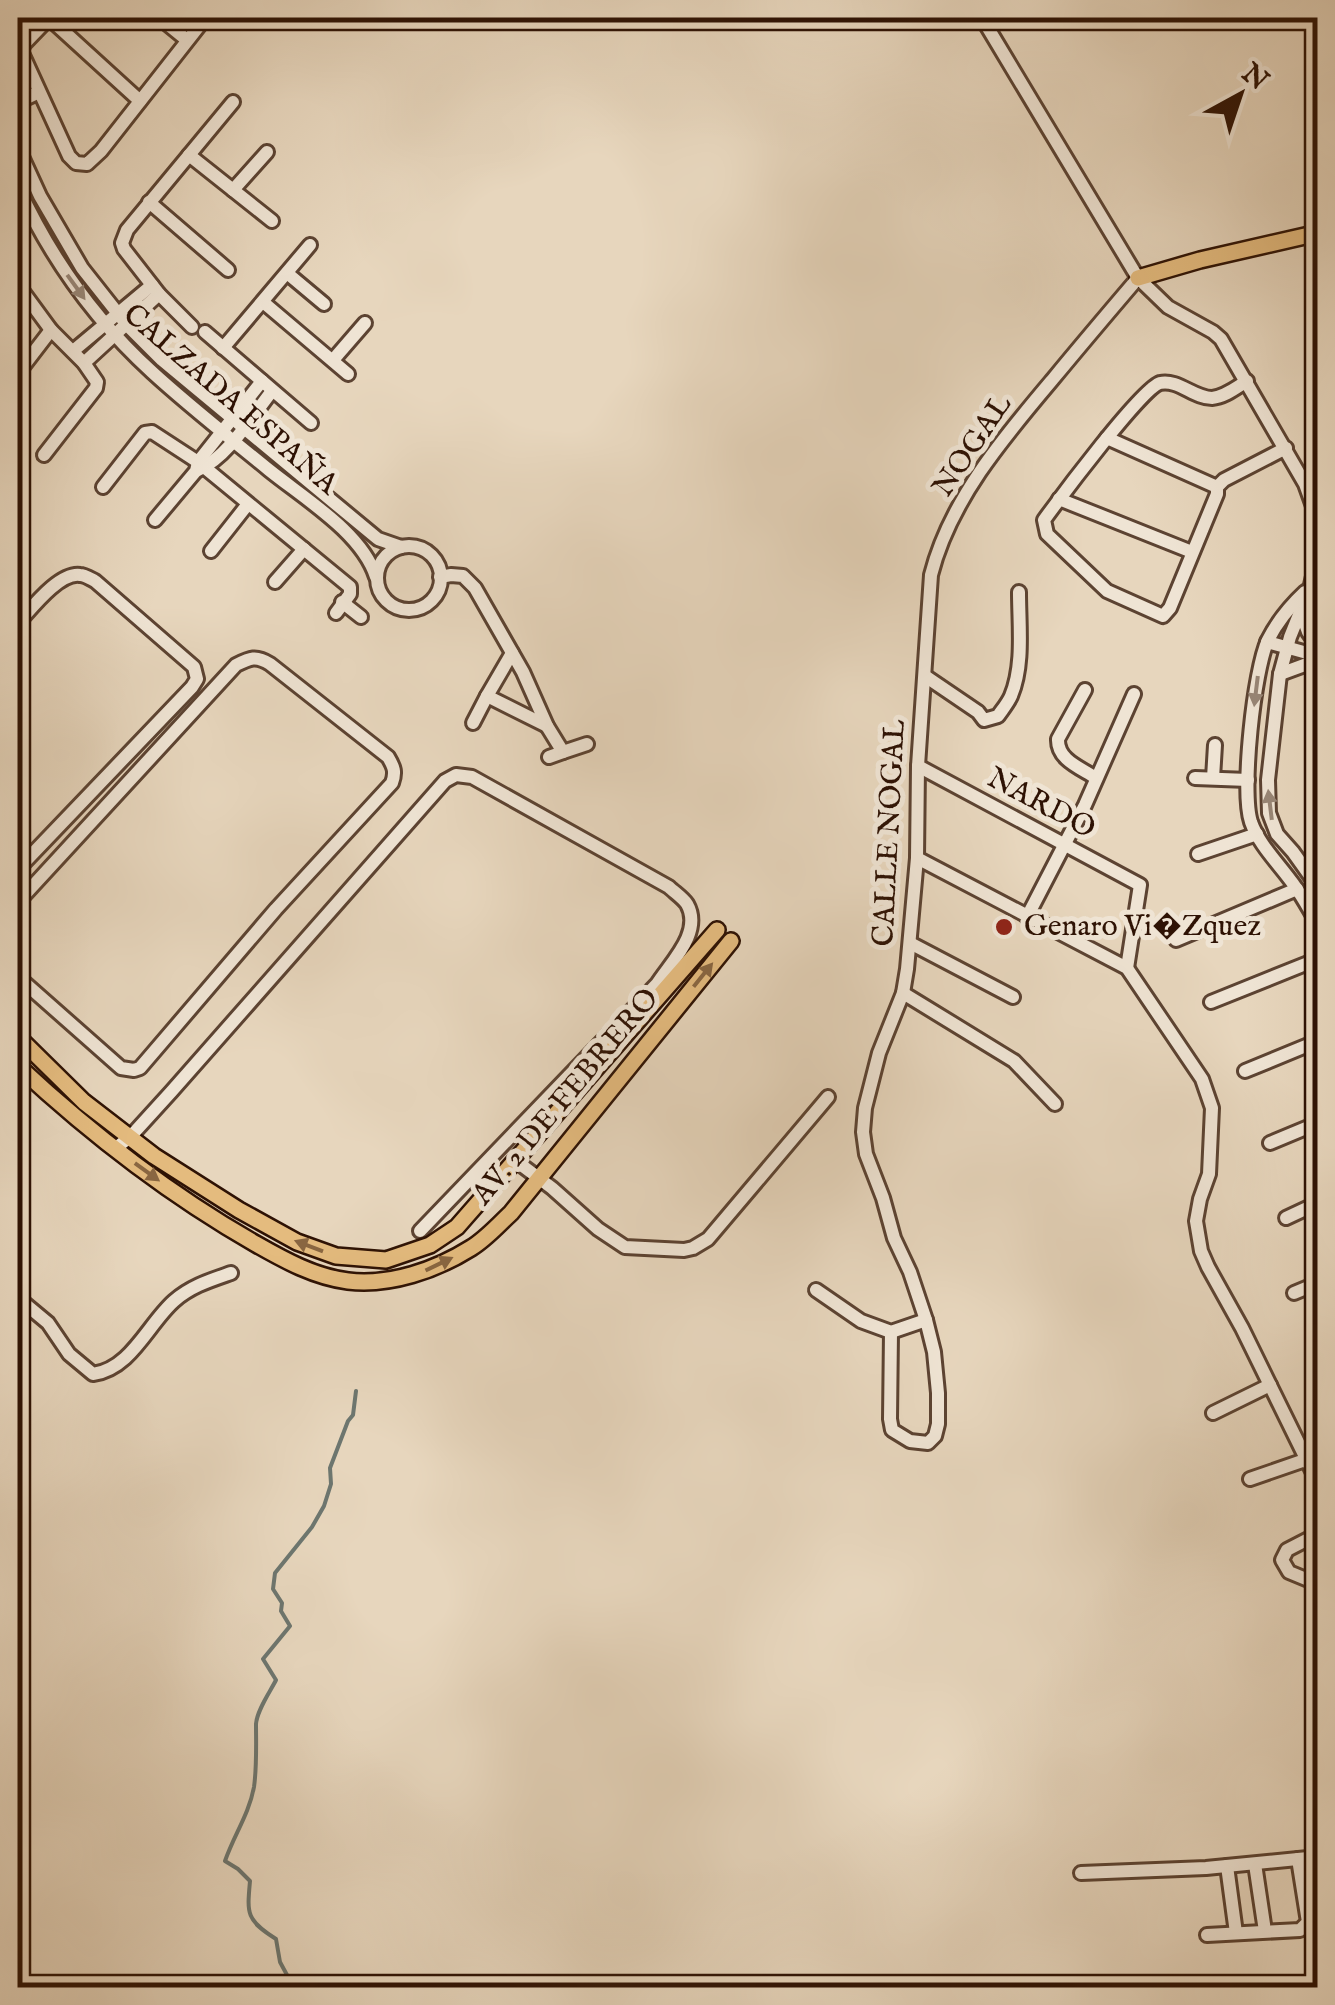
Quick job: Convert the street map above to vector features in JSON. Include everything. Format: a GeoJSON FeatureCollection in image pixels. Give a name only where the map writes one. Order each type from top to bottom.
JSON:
{"type":"FeatureCollection","features":[{"type":"Feature","properties":{"kind":"main road"},"geometry":{"type":"LineString","coordinates":[[1138,278],[1318,232]]}},
{"type":"Feature","properties":{"kind":"main road","name":"AV. 2 DE FEBRERO"},"geometry":{"type":"LineString","coordinates":[[18,1037],[84,1102],[154,1156],[239,1210],[297,1242],[336,1256],[386,1260],[430,1245],[457,1227],[717,930]]}},
{"type":"Feature","properties":{"kind":"main road","name":"AV. 2 DE FEBRERO"},"geometry":{"type":"LineString","coordinates":[[18,1066],[71,1115],[142,1170],[225,1226],[311,1271],[347,1281],[386,1280],[423,1272],[473,1247],[511,1213],[730,941]]}},
{"type":"Feature","properties":{"kind":"street"},"geometry":{"type":"LineString","coordinates":[[140,101],[49,18],[22,46],[32,78],[69,156],[76,163],[87,164],[101,152],[199,26]]}},
{"type":"Feature","properties":{"kind":"street"},"geometry":{"type":"LineString","coordinates":[[160,18],[187,40]]}},
{"type":"Feature","properties":{"kind":"street"},"geometry":{"type":"LineString","coordinates":[[982,18],[1138,278],[1168,307],[1221,339],[1286,448],[1314,508],[1318,532],[1311,586],[1267,642],[1256,682],[1247,800],[1257,834],[1318,924]]}},
{"type":"Feature","properties":{"kind":"street"},"geometry":{"type":"LineString","coordinates":[[18,85],[32,78]]}},
{"type":"Feature","properties":{"kind":"street"},"geometry":{"type":"LineString","coordinates":[[18,102],[39,92]]}},
{"type":"Feature","properties":{"kind":"street"},"geometry":{"type":"LineString","coordinates":[[232,102],[127,230],[122,243],[156,289],[311,424]]}},
{"type":"Feature","properties":{"kind":"street","name":"CALZADA ESPAÑA"},"geometry":{"type":"LineString","coordinates":[[18,148],[40,196],[82,268],[126,326],[378,539],[401,547]]}},
{"type":"Feature","properties":{"kind":"street"},"geometry":{"type":"LineString","coordinates":[[233,190],[267,152]]}},
{"type":"Feature","properties":{"kind":"street"},"geometry":{"type":"LineString","coordinates":[[189,155],[272,222]]}},
{"type":"Feature","properties":{"kind":"street","name":"CALZADA ESPAÑA"},"geometry":{"type":"LineString","coordinates":[[18,187],[68,277],[115,336],[227,436],[336,524],[365,552],[376,577]]}},
{"type":"Feature","properties":{"kind":"street"},"geometry":{"type":"LineString","coordinates":[[25,204],[40,196]]}},
{"type":"Feature","properties":{"kind":"street"},"geometry":{"type":"LineString","coordinates":[[149,202],[228,270]]}},
{"type":"Feature","properties":{"kind":"street"},"geometry":{"type":"LineString","coordinates":[[223,348],[310,245]]}},
{"type":"Feature","properties":{"kind":"street"},"geometry":{"type":"LineString","coordinates":[[287,273],[324,304]]}},
{"type":"Feature","properties":{"kind":"street","name":"NOGAL"},"geometry":{"type":"LineString","coordinates":[[926,676],[931,575],[960,506],[989,459],[1138,278]]}},
{"type":"Feature","properties":{"kind":"street"},"geometry":{"type":"LineString","coordinates":[[18,286],[51,330],[95,376],[96,388],[44,455]]}},
{"type":"Feature","properties":{"kind":"street"},"geometry":{"type":"LineString","coordinates":[[72,351],[116,314],[156,289]]}},
{"type":"Feature","properties":{"kind":"street"},"geometry":{"type":"LineString","coordinates":[[84,363],[126,326],[156,289]]}},
{"type":"Feature","properties":{"kind":"street"},"geometry":{"type":"LineString","coordinates":[[263,302],[348,374]]}},
{"type":"Feature","properties":{"kind":"street"},"geometry":{"type":"LineString","coordinates":[[333,360],[365,322]]}},
{"type":"Feature","properties":{"kind":"street"},"geometry":{"type":"LineString","coordinates":[[18,374],[51,330]]}},
{"type":"Feature","properties":{"kind":"street"},"geometry":{"type":"LineString","coordinates":[[1247,381],[1214,398],[1170,382],[1158,383],[1148,390],[1044,520],[1047,534],[1107,592],[1163,616],[1170,608],[1217,487],[1286,448]]}},
{"type":"Feature","properties":{"kind":"street"},"geometry":{"type":"LineString","coordinates":[[155,520],[267,386]]}},
{"type":"Feature","properties":{"kind":"street"},"geometry":{"type":"LineString","coordinates":[[103,487],[147,432],[152,432],[351,589],[339,608],[361,617]]}},
{"type":"Feature","properties":{"kind":"street"},"geometry":{"type":"LineString","coordinates":[[1107,438],[1217,487]]}},
{"type":"Feature","properties":{"kind":"street"},"geometry":{"type":"LineString","coordinates":[[1059,499],[1192,552]]}},
{"type":"Feature","properties":{"kind":"street"},"geometry":{"type":"LineString","coordinates":[[211,551],[248,504]]}},
{"type":"Feature","properties":{"kind":"street"},"geometry":{"type":"LineString","coordinates":[[336,524],[345,511]]}},
{"type":"Feature","properties":{"kind":"street"},"geometry":{"type":"LineString","coordinates":[[401,547],[419,548],[437,563],[438,592],[420,608],[397,608],[380,592],[376,577],[380,564],[401,547]]}},
{"type":"Feature","properties":{"kind":"street"},"geometry":{"type":"LineString","coordinates":[[275,582],[304,549]]}},
{"type":"Feature","properties":{"kind":"street"},"geometry":{"type":"LineString","coordinates":[[18,624],[60,580],[78,574],[86,576],[197,673],[192,687],[18,870]]}},
{"type":"Feature","properties":{"kind":"street"},"geometry":{"type":"LineString","coordinates":[[440,577],[458,574],[470,580],[563,752]]}},
{"type":"Feature","properties":{"kind":"street"},"geometry":{"type":"LineString","coordinates":[[926,676],[984,720],[998,716],[1010,698],[1020,647],[1018,592]]}},
{"type":"Feature","properties":{"kind":"street"},"geometry":{"type":"LineString","coordinates":[[1297,608],[1318,646]]}},
{"type":"Feature","properties":{"kind":"street"},"geometry":{"type":"LineString","coordinates":[[1297,608],[1280,674],[1268,801],[1277,834],[1318,887]]}},
{"type":"Feature","properties":{"kind":"street"},"geometry":{"type":"LineString","coordinates":[[1267,642],[1318,658]]}},
{"type":"Feature","properties":{"kind":"street"},"geometry":{"type":"LineString","coordinates":[[473,723],[512,653]]}},
{"type":"Feature","properties":{"kind":"street"},"geometry":{"type":"LineString","coordinates":[[18,902],[236,665],[250,657],[270,664],[388,757],[394,766],[392,783],[276,909],[140,1068],[121,1068],[18,977]]}},
{"type":"Feature","properties":{"kind":"street"},"geometry":{"type":"LineString","coordinates":[[1280,674],[1318,658]]}},
{"type":"Feature","properties":{"kind":"street","name":"CALLE NOGAL"},"geometry":{"type":"LineString","coordinates":[[891,1332],[892,1430],[918,1443],[928,1443],[938,1424],[938,1382],[926,1320],[894,1238],[866,1154],[863,1132],[879,1052],[903,993],[910,943],[926,676]]}},
{"type":"Feature","properties":{"kind":"street"},"geometry":{"type":"LineString","coordinates":[[1085,690],[1057,747],[1062,756],[1096,778]]}},
{"type":"Feature","properties":{"kind":"street"},"geometry":{"type":"LineString","coordinates":[[1027,917],[1065,845],[1134,694]]}},
{"type":"Feature","properties":{"kind":"street"},"geometry":{"type":"LineString","coordinates":[[487,696],[547,726]]}},
{"type":"Feature","properties":{"kind":"street"},"geometry":{"type":"LineString","coordinates":[[548,757],[587,744]]}},
{"type":"Feature","properties":{"kind":"street"},"geometry":{"type":"LineString","coordinates":[[1213,778],[1215,745]]}},
{"type":"Feature","properties":{"kind":"street","name":"NARDO"},"geometry":{"type":"LineString","coordinates":[[918,766],[1140,885],[1126,968]]}},
{"type":"Feature","properties":{"kind":"street"},"geometry":{"type":"LineString","coordinates":[[116,1148],[131,1136],[444,782],[456,776],[472,778],[669,887],[686,904],[692,924],[688,938],[657,984],[420,1231]]}},
{"type":"Feature","properties":{"kind":"street"},"geometry":{"type":"LineString","coordinates":[[1195,778],[1248,780]]}},
{"type":"Feature","properties":{"kind":"street"},"geometry":{"type":"LineString","coordinates":[[1198,854],[1257,834]]}},
{"type":"Feature","properties":{"kind":"street"},"geometry":{"type":"LineString","coordinates":[[1278,863],[1293,852]]}},
{"type":"Feature","properties":{"kind":"street"},"geometry":{"type":"LineString","coordinates":[[916,858],[1126,968],[1202,1079],[1212,1108],[1209,1174],[1196,1221],[1201,1251],[1318,1483]]}},
{"type":"Feature","properties":{"kind":"street"},"geometry":{"type":"LineString","coordinates":[[1176,940],[1297,888]]}},
{"type":"Feature","properties":{"kind":"street"},"geometry":{"type":"LineString","coordinates":[[717,930],[725,932],[730,941]]}},
{"type":"Feature","properties":{"kind":"street"},"geometry":{"type":"LineString","coordinates":[[910,943],[1013,997]]}},
{"type":"Feature","properties":{"kind":"street"},"geometry":{"type":"LineString","coordinates":[[1211,1002],[1318,958]]}},
{"type":"Feature","properties":{"kind":"street"},"geometry":{"type":"LineString","coordinates":[[903,993],[1014,1061],[1055,1104]]}},
{"type":"Feature","properties":{"kind":"street"},"geometry":{"type":"LineString","coordinates":[[1246,1071],[1318,1040]]}},
{"type":"Feature","properties":{"kind":"street"},"geometry":{"type":"LineString","coordinates":[[516,1161],[615,1243],[637,1250],[693,1248],[708,1239],[828,1097]]}},
{"type":"Feature","properties":{"kind":"street"},"geometry":{"type":"LineString","coordinates":[[1270,1143],[1318,1122]]}},
{"type":"Feature","properties":{"kind":"street"},"geometry":{"type":"LineString","coordinates":[[1286,1218],[1318,1203]]}},
{"type":"Feature","properties":{"kind":"street"},"geometry":{"type":"LineString","coordinates":[[18,1298],[48,1322],[68,1354],[94,1374],[120,1363],[174,1301],[198,1284],[231,1273]]}},
{"type":"Feature","properties":{"kind":"street"},"geometry":{"type":"LineString","coordinates":[[1294,1293],[1318,1283]]}},
{"type":"Feature","properties":{"kind":"street"},"geometry":{"type":"LineString","coordinates":[[816,1290],[861,1321],[891,1332],[926,1320]]}},
{"type":"Feature","properties":{"kind":"street"},"geometry":{"type":"LineString","coordinates":[[1212,1414],[1270,1385]]}},
{"type":"Feature","properties":{"kind":"street"},"geometry":{"type":"LineString","coordinates":[[1250,1480],[1305,1460]]}},
{"type":"Feature","properties":{"kind":"street"},"geometry":{"type":"LineString","coordinates":[[1318,1534],[1287,1550],[1282,1560],[1289,1572],[1318,1584]]}},
{"type":"Feature","properties":{"kind":"street"},"geometry":{"type":"LineString","coordinates":[[1080,1873],[1318,1857]]}},
{"type":"Feature","properties":{"kind":"street"},"geometry":{"type":"LineString","coordinates":[[1207,1934],[1306,1927],[1298,1859]]}},
{"type":"Feature","properties":{"kind":"street"},"geometry":{"type":"LineString","coordinates":[[1255,1864],[1265,1932]]}},
{"type":"Feature","properties":{"kind":"street"},"geometry":{"type":"LineString","coordinates":[[1227,1866],[1236,1933]]}},
{"type":"Feature","properties":{"kind":"waterway"},"geometry":{"type":"LineString","coordinates":[[18,1342],[27,1336]]}},
{"type":"Feature","properties":{"kind":"waterway"},"geometry":{"type":"LineString","coordinates":[[294,1988],[280,1962],[276,1939],[259,1927],[251,1915],[250,1881],[225,1861],[252,1797],[257,1719],[276,1680],[263,1659],[290,1626],[273,1589],[275,1573],[324,1506],[331,1484],[330,1468],[353,1415],[356,1391]]}},
{"type":"Feature","properties":{"kind":"place","name":"Genaro Vi�Zquez"},"geometry":{"type":"Point","coordinates":[1004,927]}}]}
